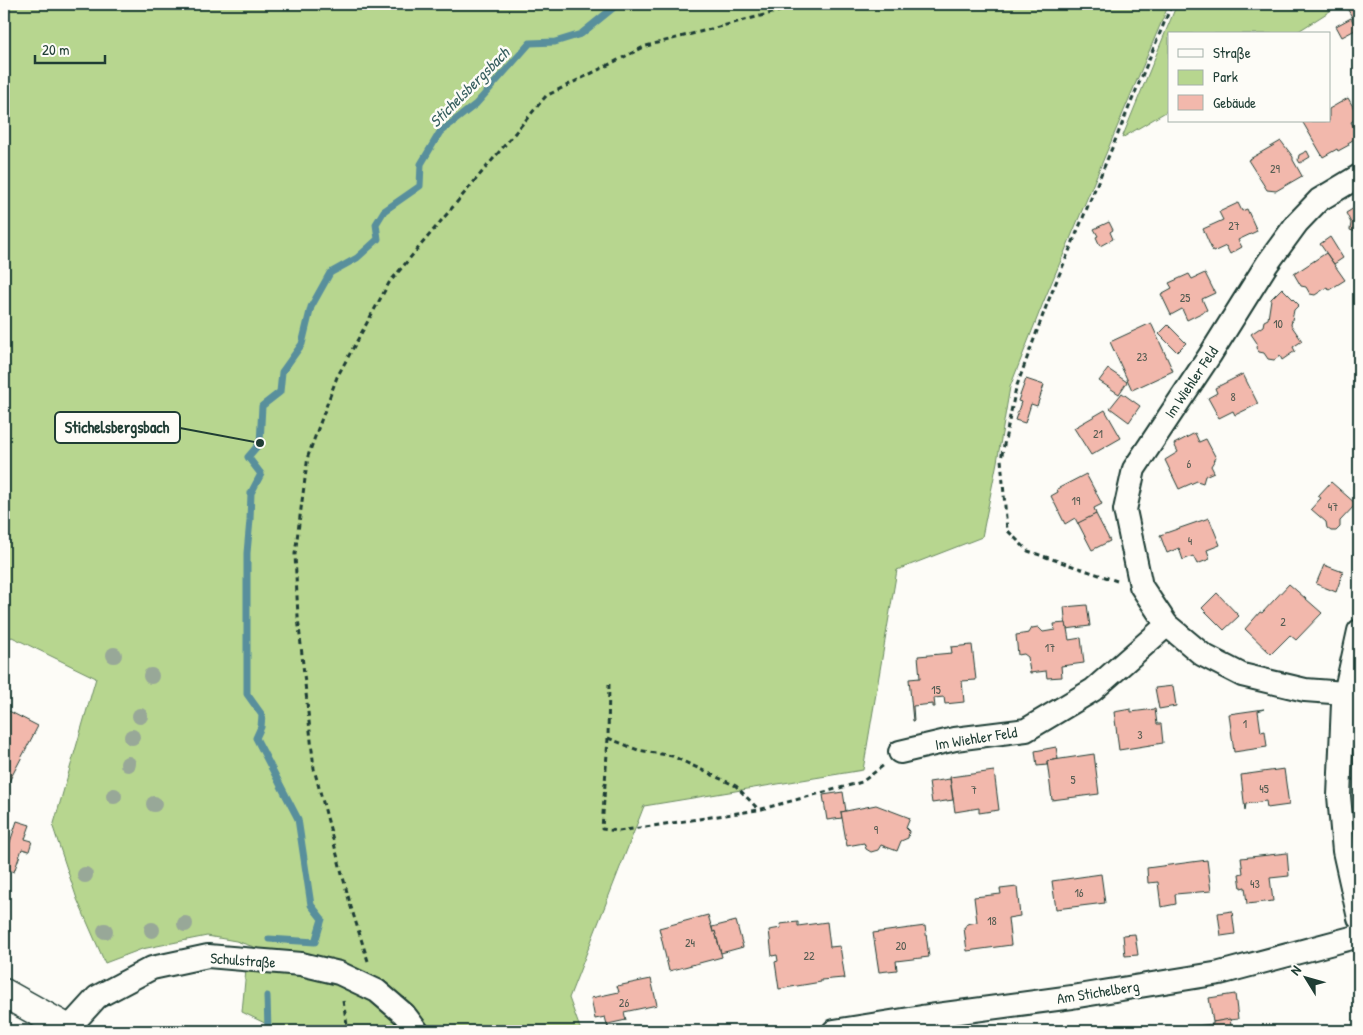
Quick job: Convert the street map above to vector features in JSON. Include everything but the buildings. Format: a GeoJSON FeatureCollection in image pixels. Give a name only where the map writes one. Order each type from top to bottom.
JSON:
{"type":"FeatureCollection","features":[{"type":"Feature","properties":{"kind":"street","name":"Im Wiehler Feld"},"geometry":{"type":"LineString","coordinates":[[1349,700],[1242,674],[1203,655],[1167,625],[1142,586],[1125,510],[1134,469],[1210,355],[1267,264],[1297,223],[1319,200],[1359,176]]}},
{"type":"Feature","properties":{"kind":"street","name":"Im Wiehler Feld"},"geometry":{"type":"LineString","coordinates":[[900,752],[955,739],[1026,730],[1094,690],[1167,625]]}},
{"type":"Feature","properties":{"kind":"street"},"geometry":{"type":"LineString","coordinates":[[1359,631],[1349,700],[1339,796],[1344,851],[1359,918]]}},
{"type":"Feature","properties":{"kind":"street","name":"Am Stichelberg"},"geometry":{"type":"LineString","coordinates":[[834,1031],[1220,973],[1359,936]]}},
{"type":"Feature","properties":{"kind":"street","name":"Schulstraße"},"geometry":{"type":"LineString","coordinates":[[69,1030],[97,997],[152,968],[208,956],[301,964],[340,973],[377,990],[404,1014],[417,1031]]}},
{"type":"Feature","properties":{"kind":"street"},"geometry":{"type":"LineString","coordinates":[[4,993],[69,1030]]}},
{"type":"Feature","properties":{"kind":"path"},"geometry":{"type":"LineString","coordinates":[[377,990],[351,907],[314,769],[298,617],[295,554],[308,456],[337,377],[389,283],[546,96],[646,46],[806,4]]}},
{"type":"Feature","properties":{"kind":"path"},"geometry":{"type":"LineString","coordinates":[[1142,586],[1117,582],[1028,551],[1007,530],[1000,459],[1016,388],[1047,304],[1172,4]]}},
{"type":"Feature","properties":{"kind":"path"},"geometry":{"type":"LineString","coordinates":[[609,684],[608,738],[602,829],[620,831],[758,810],[862,782],[900,752]]}},
{"type":"Feature","properties":{"kind":"path"},"geometry":{"type":"LineString","coordinates":[[608,738],[638,750],[672,756],[736,786],[758,810]]}},
{"type":"Feature","properties":{"kind":"green space"},"geometry":{"type":"Polygon","coordinates":[[[4,4],[1169,4],[1043,303],[1010,387],[982,537],[897,570],[863,770],[644,806],[569,998],[581,1031],[281,1031],[242,1012],[246,970],[254,947],[236,941],[207,936],[142,949],[105,963],[77,899],[53,827],[96,678],[12,637],[4,641],[4,4]]]}},
{"type":"Feature","properties":{"kind":"green space"},"geometry":{"type":"Polygon","coordinates":[[[1177,4],[1341,4],[1297,32],[1168,32],[1168,111],[1122,138],[1177,4]]]}},
{"type":"Feature","properties":{"kind":"waterway","name":"Stichelsbergsbach"},"geometry":{"type":"LineString","coordinates":[[269,939],[315,942],[322,919],[311,905],[298,819],[256,738],[261,727],[262,715],[247,694],[247,553],[251,493],[261,474],[248,457],[260,443],[262,406],[280,392],[282,372],[302,344],[311,307],[330,273],[357,258],[378,239],[376,224],[384,211],[420,186],[421,164],[440,132],[476,104],[530,43],[555,42],[581,34],[618,4]]}},
{"type":"Feature","properties":{"kind":"waterway","name":"Stichelsbergsbach"},"geometry":{"type":"LineString","coordinates":[[267,996],[268,1031]]}},
{"type":"Feature","properties":{"kind":"place","name":"Stichelsbergsbach"},"geometry":{"type":"Point","coordinates":[260,443]}}]}
